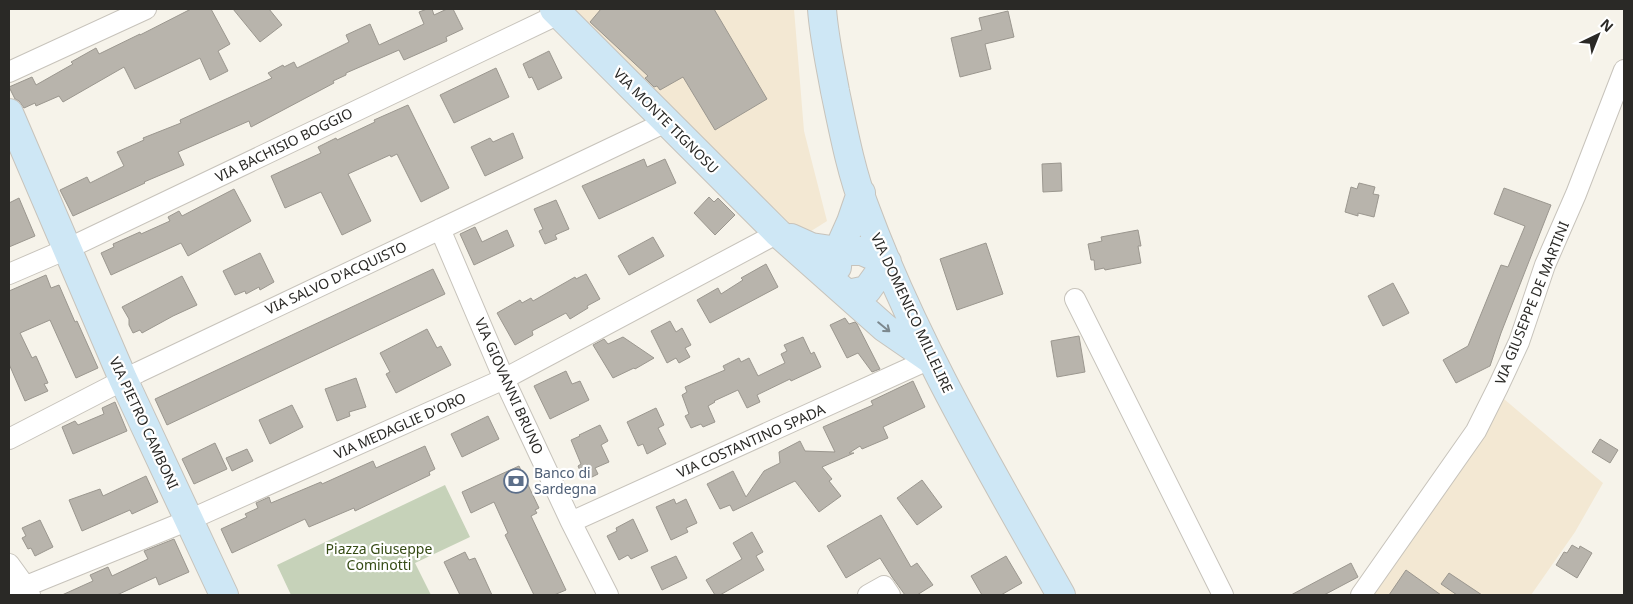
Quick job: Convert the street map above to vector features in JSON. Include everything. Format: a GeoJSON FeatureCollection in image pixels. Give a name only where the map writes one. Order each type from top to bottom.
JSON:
{"type":"FeatureCollection","features":[{"type":"Feature","properties":{"kind":"street"},"geometry":{"type":"LineString","coordinates":[[9,72],[146,9]]}},
{"type":"Feature","properties":{"kind":"street","name":"VIA DOMENICO MILLELIRE"},"geometry":{"type":"LineString","coordinates":[[822,9],[824,32],[844,134],[864,207],[930,359],[1061,595]]}},
{"type":"Feature","properties":{"kind":"street","name":"VIA MONTE TIGNOSU"},"geometry":{"type":"LineString","coordinates":[[556,11],[778,232],[885,328],[930,359]]}},
{"type":"Feature","properties":{"kind":"street","name":"VIA BACHISIO BOGGIO"},"geometry":{"type":"LineString","coordinates":[[9,274],[67,248],[556,11]]}},
{"type":"Feature","properties":{"kind":"street","name":"VIA GIUSEPPE DE MARTINI"},"geometry":{"type":"LineString","coordinates":[[1362,595],[1476,431],[1494,396],[1519,342],[1545,265],[1576,194],[1624,70]]}},
{"type":"Feature","properties":{"kind":"street","name":"VIA PIETRO CAMBONI"},"geometry":{"type":"LineString","coordinates":[[9,113],[123,379],[224,595]]}},
{"type":"Feature","properties":{"kind":"street","name":"VIA SALVO D'ACQUISTO"},"geometry":{"type":"LineString","coordinates":[[9,439],[123,379],[666,122]]}},
{"type":"Feature","properties":{"kind":"street"},"geometry":{"type":"LineString","coordinates":[[861,193],[838,251],[842,289],[866,290],[887,262]]}},
{"type":"Feature","properties":{"kind":"street","name":"VIA GIOVANNI BRUNO"},"geometry":{"type":"LineString","coordinates":[[440,229],[504,379],[571,522],[608,595]]}},
{"type":"Feature","properties":{"kind":"street","name":"VIA MONTE TIGNOSU"},"geometry":{"type":"LineString","coordinates":[[778,232],[811,246],[838,251],[862,251],[887,262]]}},
{"type":"Feature","properties":{"kind":"street","name":"VIA MEDAGLIE D'ORO"},"geometry":{"type":"LineString","coordinates":[[21,592],[189,520],[504,379],[778,232]]}},
{"type":"Feature","properties":{"kind":"street"},"geometry":{"type":"LineString","coordinates":[[1075,299],[1223,595]]}},
{"type":"Feature","properties":{"kind":"street","name":"VIA COSTANTINO SPADA"},"geometry":{"type":"LineString","coordinates":[[571,522],[930,359]]}},
{"type":"Feature","properties":{"kind":"street"},"geometry":{"type":"LineString","coordinates":[[9,564],[21,592]]}},
{"type":"Feature","properties":{"kind":"shaded area"},"geometry":{"type":"Polygon","coordinates":[[[569,9],[794,9],[804,131],[827,221],[797,240],[569,9]]]}},
{"type":"Feature","properties":{"kind":"shaded area"},"geometry":{"type":"Polygon","coordinates":[[[1504,399],[1603,483],[1575,532],[1531,595],[1370,595],[1504,399]]]}},
{"type":"Feature","properties":{"kind":"green space","name":"Piazza Giuseppe Cominotti"},"geometry":{"type":"Polygon","coordinates":[[[445,485],[470,537],[415,563],[431,595],[291,595],[277,565],[445,485]]]}},
{"type":"Feature","properties":{"kind":"building"},"geometry":{"type":"Polygon","coordinates":[[[191,9],[211,9],[230,44],[218,51],[228,71],[210,80],[200,58],[135,89],[124,67],[63,102],[59,96],[36,106],[35,103],[24,108],[15,99],[9,87],[32,77],[36,85],[73,64],[71,62],[96,48],[99,54],[191,9]]]}},
{"type":"Feature","properties":{"kind":"building"},"geometry":{"type":"Polygon","coordinates":[[[233,9],[269,9],[282,25],[260,42],[233,9]]]}},
{"type":"Feature","properties":{"kind":"building"},"geometry":{"type":"Polygon","coordinates":[[[432,9],[434,15],[447,9],[453,9],[463,29],[446,37],[447,41],[404,60],[399,50],[346,73],[346,75],[333,81],[334,83],[251,127],[249,121],[178,152],[184,165],[73,216],[60,190],[87,177],[90,183],[124,166],[117,152],[144,140],[143,138],[181,123],[180,120],[272,78],[268,73],[283,65],[284,67],[294,62],[297,68],[349,42],[346,35],[370,24],[379,45],[424,24],[419,12],[432,9]]]}},
{"type":"Feature","properties":{"kind":"building"},"geometry":{"type":"Polygon","coordinates":[[[601,9],[714,9],[767,99],[715,130],[683,77],[660,90],[657,86],[654,87],[645,78],[648,76],[590,22],[601,9]]]}},
{"type":"Feature","properties":{"kind":"building"},"geometry":{"type":"Polygon","coordinates":[[[1008,11],[1014,37],[985,44],[991,69],[960,77],[951,38],[982,30],[979,18],[1008,11]]]}},
{"type":"Feature","properties":{"kind":"building"},"geometry":{"type":"Polygon","coordinates":[[[549,51],[562,78],[538,90],[532,77],[529,78],[523,64],[549,51]]]}},
{"type":"Feature","properties":{"kind":"building"},"geometry":{"type":"Polygon","coordinates":[[[496,68],[509,97],[454,123],[440,95],[496,68]]]}},
{"type":"Feature","properties":{"kind":"building"},"geometry":{"type":"Polygon","coordinates":[[[408,105],[449,188],[421,202],[397,154],[391,157],[390,155],[348,174],[371,221],[342,235],[321,192],[285,208],[271,176],[321,153],[318,147],[336,138],[337,140],[375,122],[374,120],[408,105]]]}},
{"type":"Feature","properties":{"kind":"building"},"geometry":{"type":"Polygon","coordinates":[[[513,133],[523,158],[485,176],[471,147],[490,138],[493,142],[513,133]]]}},
{"type":"Feature","properties":{"kind":"building"},"geometry":{"type":"Polygon","coordinates":[[[644,159],[647,167],[665,159],[676,183],[599,219],[582,186],[644,159]]]}},
{"type":"Feature","properties":{"kind":"building"},"geometry":{"type":"Polygon","coordinates":[[[1061,163],[1062,191],[1043,192],[1042,164],[1061,163]]]}},
{"type":"Feature","properties":{"kind":"building"},"geometry":{"type":"Polygon","coordinates":[[[1359,183],[1375,187],[1373,194],[1379,195],[1374,217],[1358,213],[1358,216],[1345,212],[1351,187],[1357,189],[1359,183]]]}},
{"type":"Feature","properties":{"kind":"building"},"geometry":{"type":"Polygon","coordinates":[[[1504,188],[1551,205],[1490,366],[1456,383],[1443,360],[1468,346],[1501,265],[1508,267],[1525,226],[1494,214],[1504,188]]]}},
{"type":"Feature","properties":{"kind":"building"},"geometry":{"type":"Polygon","coordinates":[[[234,189],[251,221],[188,256],[181,243],[111,275],[101,253],[114,247],[113,244],[170,221],[168,217],[179,211],[182,216],[234,189]]]}},
{"type":"Feature","properties":{"kind":"building"},"geometry":{"type":"Polygon","coordinates":[[[709,197],[714,202],[718,198],[735,215],[715,235],[694,213],[709,197]]]}},
{"type":"Feature","properties":{"kind":"building"},"geometry":{"type":"Polygon","coordinates":[[[19,198],[35,236],[9,247],[9,203],[19,198]]]}},
{"type":"Feature","properties":{"kind":"building"},"geometry":{"type":"Polygon","coordinates":[[[556,200],[569,229],[555,235],[557,239],[545,244],[539,231],[543,229],[534,209],[556,200]]]}},
{"type":"Feature","properties":{"kind":"building"},"geometry":{"type":"Polygon","coordinates":[[[475,227],[482,242],[507,230],[514,246],[474,265],[460,234],[475,227]]]}},
{"type":"Feature","properties":{"kind":"building"},"geometry":{"type":"Polygon","coordinates":[[[1138,230],[1141,246],[1138,246],[1141,263],[1105,270],[1104,268],[1095,270],[1094,260],[1091,260],[1088,244],[1102,241],[1101,237],[1138,230]]]}},
{"type":"Feature","properties":{"kind":"building"},"geometry":{"type":"Polygon","coordinates":[[[653,237],[664,256],[629,275],[618,256],[653,237]]]}},
{"type":"Feature","properties":{"kind":"building"},"geometry":{"type":"Polygon","coordinates":[[[986,243],[1003,294],[957,310],[940,259],[986,243]]]}},
{"type":"Feature","properties":{"kind":"building"},"geometry":{"type":"Polygon","coordinates":[[[260,253],[274,282],[260,290],[259,287],[246,294],[245,291],[235,295],[223,271],[260,253]]]}},
{"type":"Feature","properties":{"kind":"building"},"geometry":{"type":"Polygon","coordinates":[[[766,264],[778,287],[710,323],[697,300],[718,288],[721,294],[743,280],[741,278],[766,264]]]}},
{"type":"Feature","properties":{"kind":"building"},"geometry":{"type":"Polygon","coordinates":[[[433,269],[445,294],[167,425],[155,399],[433,269]]]}},
{"type":"Feature","properties":{"kind":"building"},"geometry":{"type":"Polygon","coordinates":[[[586,274],[600,299],[570,319],[566,313],[532,331],[533,335],[515,345],[497,313],[520,300],[522,303],[531,298],[533,301],[575,277],[576,279],[586,274]]]}},
{"type":"Feature","properties":{"kind":"building"},"geometry":{"type":"Polygon","coordinates":[[[46,275],[51,288],[59,285],[98,368],[76,378],[50,320],[20,333],[32,358],[36,356],[48,383],[44,384],[48,391],[25,401],[9,364],[9,291],[46,275]]]}},
{"type":"Feature","properties":{"kind":"building"},"geometry":{"type":"Polygon","coordinates":[[[182,276],[197,305],[142,333],[140,330],[133,333],[129,325],[129,319],[122,307],[182,276]]]}},
{"type":"Feature","properties":{"kind":"building"},"geometry":{"type":"Polygon","coordinates":[[[1393,283],[1409,313],[1383,326],[1368,296],[1393,283]]]}},
{"type":"Feature","properties":{"kind":"building"},"geometry":{"type":"Polygon","coordinates":[[[845,318],[849,324],[855,322],[857,324],[880,369],[872,372],[858,353],[847,358],[830,325],[845,318]]]}},
{"type":"Feature","properties":{"kind":"building"},"geometry":{"type":"Polygon","coordinates":[[[670,321],[676,332],[682,328],[691,345],[685,348],[690,357],[679,363],[676,358],[667,363],[651,331],[670,321]]]}},
{"type":"Feature","properties":{"kind":"building"},"geometry":{"type":"Polygon","coordinates":[[[427,329],[437,348],[441,346],[451,365],[396,393],[386,374],[390,372],[380,353],[427,329]]]}},
{"type":"Feature","properties":{"kind":"building"},"geometry":{"type":"Polygon","coordinates":[[[1079,336],[1085,372],[1057,377],[1051,341],[1079,336]]]}},
{"type":"Feature","properties":{"kind":"building"},"geometry":{"type":"Polygon","coordinates":[[[623,337],[654,358],[635,369],[613,378],[593,345],[604,339],[608,344],[623,337]]]}},
{"type":"Feature","properties":{"kind":"building"},"geometry":{"type":"Polygon","coordinates":[[[803,337],[811,354],[814,352],[821,367],[757,395],[760,402],[747,408],[738,390],[714,401],[708,406],[715,422],[703,427],[701,424],[691,428],[685,416],[689,414],[682,395],[687,392],[685,387],[725,370],[723,366],[739,358],[741,362],[749,358],[758,376],[785,363],[781,354],[787,351],[784,345],[803,337]]]}},
{"type":"Feature","properties":{"kind":"building"},"geometry":{"type":"Polygon","coordinates":[[[566,371],[572,384],[580,381],[589,400],[550,419],[534,386],[566,371]]]}},
{"type":"Feature","properties":{"kind":"building"},"geometry":{"type":"Polygon","coordinates":[[[356,378],[366,407],[349,412],[350,416],[337,421],[325,389],[356,378]]]}},
{"type":"Feature","properties":{"kind":"building"},"geometry":{"type":"Polygon","coordinates":[[[913,381],[925,407],[883,427],[888,438],[862,449],[860,446],[849,453],[854,453],[822,467],[832,479],[829,481],[841,496],[819,512],[795,481],[733,511],[730,505],[720,509],[707,484],[733,471],[746,497],[764,471],[780,463],[779,452],[800,441],[805,451],[835,452],[823,427],[873,405],[871,401],[913,381]]]}},
{"type":"Feature","properties":{"kind":"building"},"geometry":{"type":"Polygon","coordinates":[[[115,402],[127,431],[73,454],[62,427],[75,421],[78,425],[104,414],[102,408],[115,402]]]}},
{"type":"Feature","properties":{"kind":"building"},"geometry":{"type":"Polygon","coordinates":[[[292,405],[303,427],[270,444],[259,420],[292,405]]]}},
{"type":"Feature","properties":{"kind":"building"},"geometry":{"type":"Polygon","coordinates":[[[656,408],[664,425],[658,428],[666,444],[647,454],[643,444],[638,446],[627,422],[656,408]]]}},
{"type":"Feature","properties":{"kind":"building"},"geometry":{"type":"Polygon","coordinates":[[[488,416],[499,439],[462,457],[451,434],[488,416]]]}},
{"type":"Feature","properties":{"kind":"building"},"geometry":{"type":"Polygon","coordinates":[[[600,425],[608,441],[601,445],[609,462],[595,468],[598,474],[588,479],[583,477],[578,466],[581,464],[571,440],[600,425]]]}},
{"type":"Feature","properties":{"kind":"building"},"geometry":{"type":"Polygon","coordinates":[[[1600,439],[1618,450],[1610,463],[1592,452],[1600,439]]]}},
{"type":"Feature","properties":{"kind":"building"},"geometry":{"type":"Polygon","coordinates":[[[215,443],[227,469],[194,484],[182,459],[215,443]]]}},
{"type":"Feature","properties":{"kind":"building"},"geometry":{"type":"Polygon","coordinates":[[[425,446],[435,469],[429,472],[430,475],[355,511],[354,508],[309,527],[305,519],[232,553],[221,529],[247,517],[245,514],[258,508],[256,503],[269,497],[271,503],[321,482],[322,484],[373,461],[376,468],[425,446]]]}},
{"type":"Feature","properties":{"kind":"building"},"geometry":{"type":"Polygon","coordinates":[[[247,449],[253,461],[232,471],[226,458],[247,449]]]}},
{"type":"Feature","properties":{"kind":"building"},"geometry":{"type":"Polygon","coordinates":[[[519,466],[539,508],[535,510],[537,513],[531,516],[566,590],[554,595],[534,595],[505,535],[508,533],[494,502],[471,513],[462,492],[519,466]]]}},
{"type":"Feature","properties":{"kind":"building"},"geometry":{"type":"Polygon","coordinates":[[[146,476],[158,502],[132,514],[130,510],[82,531],[69,500],[100,489],[103,496],[146,476]]]}},
{"type":"Feature","properties":{"kind":"building"},"geometry":{"type":"Polygon","coordinates":[[[922,480],[942,507],[917,525],[897,498],[922,480]]]}},
{"type":"Feature","properties":{"kind":"building"},"geometry":{"type":"Polygon","coordinates":[[[674,499],[676,504],[686,499],[697,523],[686,528],[688,532],[671,540],[656,507],[674,499]]]}},
{"type":"Feature","properties":{"kind":"building"},"geometry":{"type":"Polygon","coordinates":[[[881,515],[911,567],[917,563],[933,585],[917,595],[905,595],[880,558],[846,578],[827,546],[881,515]]]}},
{"type":"Feature","properties":{"kind":"building"},"geometry":{"type":"Polygon","coordinates":[[[633,519],[648,551],[631,559],[628,555],[619,560],[607,536],[617,531],[616,528],[633,519]]]}},
{"type":"Feature","properties":{"kind":"building"},"geometry":{"type":"Polygon","coordinates":[[[40,520],[53,547],[35,556],[31,548],[28,549],[22,538],[26,536],[22,528],[40,520]]]}},
{"type":"Feature","properties":{"kind":"building"},"geometry":{"type":"Polygon","coordinates":[[[752,532],[763,552],[756,556],[764,570],[720,595],[715,595],[706,580],[742,559],[733,543],[752,532]]]}},
{"type":"Feature","properties":{"kind":"building"},"geometry":{"type":"Polygon","coordinates":[[[174,539],[189,572],[159,585],[156,577],[117,595],[62,595],[93,581],[90,575],[108,567],[112,576],[148,559],[144,551],[174,539]]]}},
{"type":"Feature","properties":{"kind":"building"},"geometry":{"type":"Polygon","coordinates":[[[1572,545],[1579,549],[1580,546],[1592,553],[1577,578],[1556,565],[1564,552],[1567,553],[1572,545]]]}},
{"type":"Feature","properties":{"kind":"building"},"geometry":{"type":"Polygon","coordinates":[[[465,552],[469,560],[475,558],[492,595],[460,595],[444,562],[465,552]]]}},
{"type":"Feature","properties":{"kind":"building"},"geometry":{"type":"Polygon","coordinates":[[[676,556],[687,578],[662,590],[651,567],[676,556]]]}},
{"type":"Feature","properties":{"kind":"building"},"geometry":{"type":"Polygon","coordinates":[[[1006,556],[1022,583],[1001,595],[982,595],[971,576],[1006,556]]]}},
{"type":"Feature","properties":{"kind":"building"},"geometry":{"type":"Polygon","coordinates":[[[1351,563],[1358,577],[1324,595],[1291,595],[1351,563]]]}},
{"type":"Feature","properties":{"kind":"building"},"geometry":{"type":"Polygon","coordinates":[[[1406,570],[1441,595],[1389,595],[1406,570]]]}},
{"type":"Feature","properties":{"kind":"building"},"geometry":{"type":"Polygon","coordinates":[[[1449,573],[1482,595],[1457,595],[1441,584],[1449,573]]]}},
{"type":"Feature","properties":{"kind":"place","name":"Banco di Sardegna"},"geometry":{"type":"Point","coordinates":[516,481]}}]}
